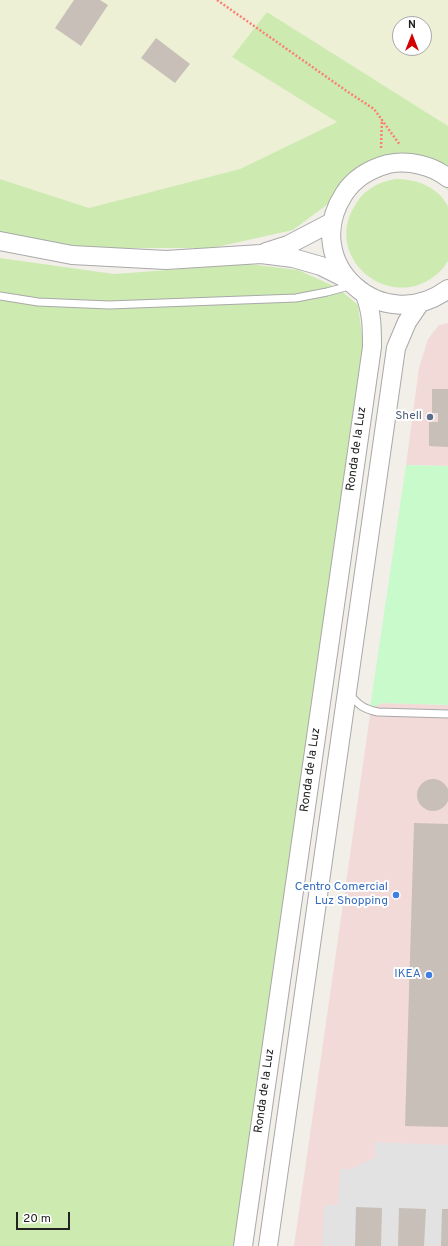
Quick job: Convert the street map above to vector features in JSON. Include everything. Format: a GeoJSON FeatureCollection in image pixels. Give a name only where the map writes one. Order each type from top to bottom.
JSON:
{"type":"FeatureCollection","features":[{"type":"Feature","properties":{"kind":"street","name":"Ronda de la Luz"},"geometry":{"type":"LineString","coordinates":[[243,1246],[372,347],[370,306],[340,269],[334,252],[331,234],[332,222],[338,204],[347,189],[361,176],[377,167],[395,163],[414,163],[431,168],[448,178]]}},
{"type":"Feature","properties":{"kind":"street"},"geometry":{"type":"LineString","coordinates":[[261,254],[288,245],[332,222]]}},
{"type":"Feature","properties":{"kind":"street"},"geometry":{"type":"LineString","coordinates":[[0,241],[72,254],[166,260],[261,254],[293,258],[321,266],[382,302],[400,305],[420,303],[445,294]]}},
{"type":"Feature","properties":{"kind":"street","name":"Ronda de la Luz"},"geometry":{"type":"LineString","coordinates":[[268,1246],[396,348],[406,322],[420,303]]}},
{"type":"Feature","properties":{"kind":"lane"},"geometry":{"type":"LineString","coordinates":[[0,296],[38,302],[116,305],[296,298],[355,286]]}},
{"type":"Feature","properties":{"kind":"lane"},"geometry":{"type":"LineString","coordinates":[[347,692],[362,708],[368,710],[378,712],[448,714]]}},
{"type":"Feature","properties":{"kind":"path"},"geometry":{"type":"LineString","coordinates":[[217,0],[374,109],[414,163]]}},
{"type":"Feature","properties":{"kind":"path"},"geometry":{"type":"LineString","coordinates":[[377,167],[380,150],[382,119]]}},
{"type":"Feature","properties":{"kind":"shaded area","name":"Shell"},"geometry":{"type":"Polygon","coordinates":[[[448,323],[448,466],[406,465],[419,368],[428,339],[439,325],[448,323]]]}},
{"type":"Feature","properties":{"kind":"shaded area","name":"Centro Comercial Luz Shopping"},"geometry":{"type":"Polygon","coordinates":[[[372,701],[383,703],[448,705],[448,1246],[294,1246],[372,701]]]}},
{"type":"Feature","properties":{"kind":"shaded area"},"geometry":{"type":"Polygon","coordinates":[[[374,1142],[448,1145],[448,1246],[322,1246],[324,1205],[338,1205],[340,1169],[351,1169],[376,1157],[374,1142]]]}},
{"type":"Feature","properties":{"kind":"green space"},"geometry":{"type":"Polygon","coordinates":[[[0,0],[448,0],[448,126],[267,12],[232,57],[337,122],[240,169],[89,208],[0,179],[0,0]]]}},
{"type":"Feature","properties":{"kind":"green space"},"geometry":{"type":"Polygon","coordinates":[[[267,12],[448,126],[448,190],[428,172],[383,163],[293,230],[212,248],[62,248],[0,233],[0,179],[89,208],[240,169],[337,122],[232,57],[267,12]]]}},
{"type":"Feature","properties":{"kind":"green space"},"geometry":{"type":"Polygon","coordinates":[[[395,179],[411,180],[425,185],[438,193],[448,206],[448,261],[434,276],[415,286],[398,287],[383,284],[369,277],[358,266],[350,253],[347,238],[348,223],[354,207],[361,197],[376,185],[395,179]]]}},
{"type":"Feature","properties":{"kind":"green space"},"geometry":{"type":"Polygon","coordinates":[[[0,258],[114,274],[248,264],[298,270],[338,288],[358,305],[364,350],[238,1246],[0,1246],[0,258]]]}},
{"type":"Feature","properties":{"kind":"green space"},"geometry":{"type":"Polygon","coordinates":[[[406,465],[448,466],[448,705],[383,703],[370,708],[406,465]]]}},
{"type":"Feature","properties":{"kind":"building"},"geometry":{"type":"Polygon","coordinates":[[[74,0],[100,0],[108,5],[81,46],[55,28],[74,0]]]}},
{"type":"Feature","properties":{"kind":"building"},"geometry":{"type":"Polygon","coordinates":[[[156,38],[190,64],[175,83],[141,58],[156,38]]]}},
{"type":"Feature","properties":{"kind":"building"},"geometry":{"type":"Polygon","coordinates":[[[432,389],[448,389],[448,447],[429,446],[429,422],[438,422],[438,413],[432,413],[432,389]]]}},
{"type":"Feature","properties":{"kind":"building"},"geometry":{"type":"Polygon","coordinates":[[[430,779],[436,779],[445,783],[449,795],[445,807],[436,811],[430,811],[421,807],[417,798],[417,792],[421,783],[430,779]]]}},
{"type":"Feature","properties":{"kind":"building","name":"IKEA"},"geometry":{"type":"Polygon","coordinates":[[[414,823],[448,824],[448,1127],[405,1126],[414,823]]]}},
{"type":"Feature","properties":{"kind":"building"},"geometry":{"type":"Polygon","coordinates":[[[356,1207],[382,1208],[381,1246],[355,1246],[356,1207]]]}},
{"type":"Feature","properties":{"kind":"building"},"geometry":{"type":"Polygon","coordinates":[[[399,1208],[426,1209],[424,1246],[398,1246],[399,1208]]]}},
{"type":"Feature","properties":{"kind":"building"},"geometry":{"type":"Polygon","coordinates":[[[442,1209],[448,1209],[448,1246],[441,1246],[442,1209]]]}},
{"type":"Feature","properties":{"kind":"place","name":"Shell"},"geometry":{"type":"Point","coordinates":[430,417]}},
{"type":"Feature","properties":{"kind":"place","name":"Centro Comercial Luz Shopping"},"geometry":{"type":"Point","coordinates":[396,895]}},
{"type":"Feature","properties":{"kind":"place","name":"IKEA"},"geometry":{"type":"Point","coordinates":[429,975]}}]}
